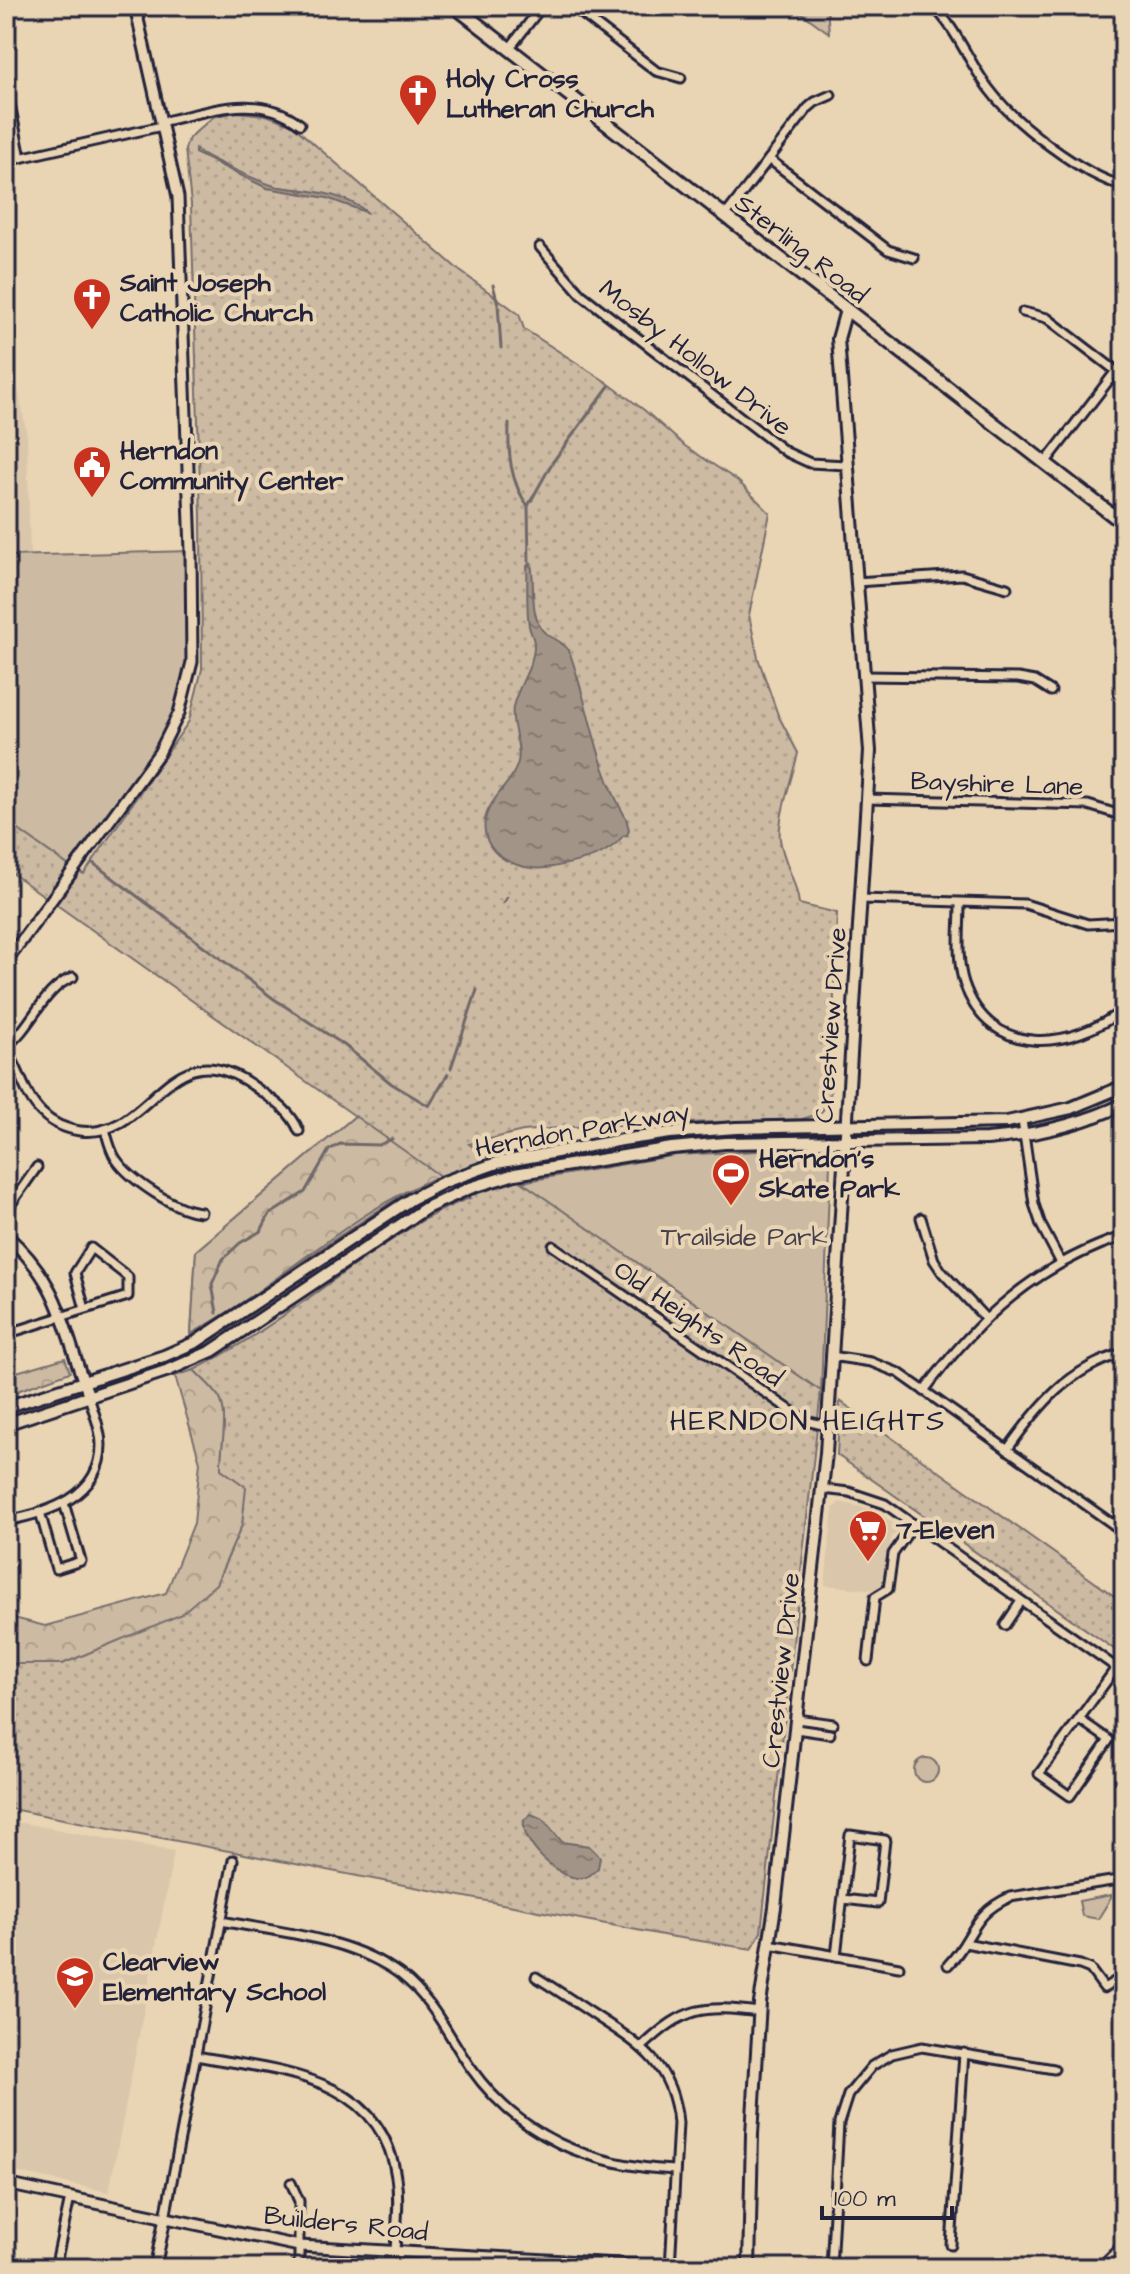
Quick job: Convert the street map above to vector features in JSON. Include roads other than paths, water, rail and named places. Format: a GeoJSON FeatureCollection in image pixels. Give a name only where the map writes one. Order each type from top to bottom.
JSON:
{"type":"FeatureCollection","features":[{"type":"Feature","properties":{"kind":"main road","name":"Sterling Road"},"geometry":{"type":"LineString","coordinates":[[454,6],[1124,524]]}},
{"type":"Feature","properties":{"kind":"main road","name":"Crestview Drive"},"geometry":{"type":"LineString","coordinates":[[749,2268],[752,2134],[760,2012],[797,1724],[822,1489],[870,751],[838,339],[846,310]]}},
{"type":"Feature","properties":{"kind":"main road","name":"Herndon Parkway"},"geometry":{"type":"LineString","coordinates":[[6,1407],[164,1356],[204,1338],[411,1199],[474,1170],[527,1156],[678,1132],[1022,1120],[1071,1108],[1124,1086]]}},
{"type":"Feature","properties":{"kind":"main road","name":"Herndon Parkway"},"geometry":{"type":"LineString","coordinates":[[6,1424],[169,1370],[212,1351],[426,1208],[470,1188],[515,1174],[672,1148],[725,1143],[987,1139],[1024,1135],[1077,1123],[1124,1104]]}},
{"type":"Feature","properties":{"kind":"street"},"geometry":{"type":"LineString","coordinates":[[6,962],[159,753],[179,713],[192,662],[178,197],[135,6]]}},
{"type":"Feature","properties":{"kind":"street"},"geometry":{"type":"LineString","coordinates":[[509,49],[542,6]]}},
{"type":"Feature","properties":{"kind":"street"},"geometry":{"type":"LineString","coordinates":[[572,6],[656,71],[681,78]]}},
{"type":"Feature","properties":{"kind":"street"},"geometry":{"type":"LineString","coordinates":[[933,6],[949,24],[988,89],[1013,115],[1096,177],[1124,186]]}},
{"type":"Feature","properties":{"kind":"street"},"geometry":{"type":"LineString","coordinates":[[6,84],[21,158]]}},
{"type":"Feature","properties":{"kind":"street"},"geometry":{"type":"LineString","coordinates":[[725,216],[808,108],[831,95]]}},
{"type":"Feature","properties":{"kind":"street"},"geometry":{"type":"LineString","coordinates":[[6,161],[248,104],[273,108],[300,124]]}},
{"type":"Feature","properties":{"kind":"street"},"geometry":{"type":"LineString","coordinates":[[769,159],[888,250],[914,258]]}},
{"type":"Feature","properties":{"kind":"street","name":"Mosby Hollow Drive"},"geometry":{"type":"LineString","coordinates":[[540,247],[581,294],[786,452],[810,463],[846,465]]}},
{"type":"Feature","properties":{"kind":"street"},"geometry":{"type":"LineString","coordinates":[[1023,312],[1047,318],[1124,377]]}},
{"type":"Feature","properties":{"kind":"street"},"geometry":{"type":"LineString","coordinates":[[1045,463],[1116,371]]}},
{"type":"Feature","properties":{"kind":"street"},"geometry":{"type":"LineString","coordinates":[[856,582],[962,575],[1007,588]]}},
{"type":"Feature","properties":{"kind":"street"},"geometry":{"type":"LineString","coordinates":[[863,676],[1018,678],[1035,681],[1051,691]]}},
{"type":"Feature","properties":{"kind":"street","name":"Bayshire Lane"},"geometry":{"type":"LineString","coordinates":[[867,799],[1088,805],[1124,816]]}},
{"type":"Feature","properties":{"kind":"street"},"geometry":{"type":"LineString","coordinates":[[861,899],[1025,904],[1088,924],[1124,922]]}},
{"type":"Feature","properties":{"kind":"street"},"geometry":{"type":"LineString","coordinates":[[960,903],[960,959],[964,983],[977,1008],[1000,1029],[1024,1039],[1063,1040],[1089,1030],[1124,1009]]}},
{"type":"Feature","properties":{"kind":"street"},"geometry":{"type":"LineString","coordinates":[[73,977],[51,992],[19,1036],[6,1048],[27,1092],[40,1112],[50,1120],[72,1129],[105,1129],[126,1120],[169,1082],[191,1071],[206,1069],[241,1077],[284,1108],[299,1131]]}},
{"type":"Feature","properties":{"kind":"street"},"geometry":{"type":"LineString","coordinates":[[1022,1120],[1034,1204],[1061,1263]]}},
{"type":"Feature","properties":{"kind":"street"},"geometry":{"type":"LineString","coordinates":[[105,1129],[115,1158],[131,1175],[176,1206],[201,1212]]}},
{"type":"Feature","properties":{"kind":"street"},"geometry":{"type":"LineString","coordinates":[[6,1211],[37,1167]]}},
{"type":"Feature","properties":{"kind":"street"},"geometry":{"type":"LineString","coordinates":[[921,1218],[934,1260],[985,1318]]}},
{"type":"Feature","properties":{"kind":"street"},"geometry":{"type":"LineString","coordinates":[[6,1235],[46,1279],[64,1316],[100,1433],[96,1470],[82,1492],[64,1503],[6,1521]]}},
{"type":"Feature","properties":{"kind":"street"},"geometry":{"type":"LineString","coordinates":[[924,1391],[949,1357],[985,1318],[1016,1291],[1061,1263],[1124,1236]]}},
{"type":"Feature","properties":{"kind":"street","name":"Old Heights Road"},"geometry":{"type":"LineString","coordinates":[[553,1246],[793,1413],[806,1421],[827,1426]]}},
{"type":"Feature","properties":{"kind":"street"},"geometry":{"type":"LineString","coordinates":[[6,1334],[128,1296],[128,1277],[91,1248],[75,1273],[85,1309]]}},
{"type":"Feature","properties":{"kind":"street"},"geometry":{"type":"LineString","coordinates":[[1007,1450],[1057,1387],[1087,1367],[1124,1353]]}},
{"type":"Feature","properties":{"kind":"street"},"geometry":{"type":"LineString","coordinates":[[831,1356],[885,1367],[924,1391],[1124,1532]]}},
{"type":"Feature","properties":{"kind":"street"},"geometry":{"type":"LineString","coordinates":[[822,1489],[869,1497],[885,1504],[1124,1673]]}},
{"type":"Feature","properties":{"kind":"street"},"geometry":{"type":"LineString","coordinates":[[40,1512],[56,1569],[81,1561],[64,1503]]}},
{"type":"Feature","properties":{"kind":"street"},"geometry":{"type":"LineString","coordinates":[[1114,1525],[1124,1510]]}},
{"type":"Feature","properties":{"kind":"street"},"geometry":{"type":"LineString","coordinates":[[868,1661],[875,1597],[888,1589],[893,1554],[914,1524]]}},
{"type":"Feature","properties":{"kind":"street"},"geometry":{"type":"LineString","coordinates":[[1005,1625],[1021,1601]]}},
{"type":"Feature","properties":{"kind":"street"},"geometry":{"type":"LineString","coordinates":[[1079,1719],[1109,1740],[1070,1796],[1039,1774],[1116,1668]]}},
{"type":"Feature","properties":{"kind":"street"},"geometry":{"type":"LineString","coordinates":[[797,1724],[833,1724]]}},
{"type":"Feature","properties":{"kind":"street"},"geometry":{"type":"LineString","coordinates":[[797,1724],[830,1734]]}},
{"type":"Feature","properties":{"kind":"street"},"geometry":{"type":"LineString","coordinates":[[836,1956],[850,1835],[885,1840],[878,1903],[843,1899]]}},
{"type":"Feature","properties":{"kind":"street"},"geometry":{"type":"LineString","coordinates":[[155,2268],[233,1860]]}},
{"type":"Feature","properties":{"kind":"street"},"geometry":{"type":"LineString","coordinates":[[948,1965],[983,1911],[1010,1897],[1124,1879]]}},
{"type":"Feature","properties":{"kind":"street"},"geometry":{"type":"LineString","coordinates":[[221,1921],[334,1943],[387,1965],[404,1977],[431,2005],[484,2085],[536,2131],[559,2144],[601,2160],[675,2170]]}},
{"type":"Feature","properties":{"kind":"street"},"geometry":{"type":"LineString","coordinates":[[965,1943],[1080,1965],[1090,1969],[1104,1988],[1124,1976]]}},
{"type":"Feature","properties":{"kind":"street"},"geometry":{"type":"LineString","coordinates":[[769,1944],[899,1967]]}},
{"type":"Feature","properties":{"kind":"street"},"geometry":{"type":"LineString","coordinates":[[536,1977],[642,2047],[659,2066],[672,2092],[678,2123],[670,2267]]}},
{"type":"Feature","properties":{"kind":"street"},"geometry":{"type":"LineString","coordinates":[[642,2047],[670,2022],[695,2010],[722,2007],[760,2012]]}},
{"type":"Feature","properties":{"kind":"street"},"geometry":{"type":"LineString","coordinates":[[831,2268],[839,2123],[848,2095],[864,2073],[892,2054],[922,2047],[1054,2069]]}},
{"type":"Feature","properties":{"kind":"street"},"geometry":{"type":"LineString","coordinates":[[951,2245],[964,2053]]}},
{"type":"Feature","properties":{"kind":"street"},"geometry":{"type":"LineString","coordinates":[[196,2056],[306,2077],[330,2086],[356,2103],[379,2131],[393,2160],[397,2187],[395,2252]]}},
{"type":"Feature","properties":{"kind":"street"},"geometry":{"type":"LineString","coordinates":[[291,2183],[299,2201],[299,2268]]}},
{"type":"Feature","properties":{"kind":"street","name":"Builders Road"},"geometry":{"type":"LineString","coordinates":[[6,2184],[299,2246],[687,2268]]}},
{"type":"Feature","properties":{"kind":"street"},"geometry":{"type":"LineString","coordinates":[[55,2268],[70,2198]]}},
{"type":"Feature","properties":{"kind":"street"},"geometry":{"type":"LineString","coordinates":[[1099,2268],[1124,2244]]}},
{"type":"Feature","properties":{"kind":"street"},"geometry":{"type":"LineString","coordinates":[[454,2268],[455,2255]]}},
{"type":"Feature","properties":{"kind":"water"},"geometry":{"type":"Polygon","coordinates":[[[195,149],[262,181],[337,197],[368,213],[327,198],[267,188],[195,153],[195,149]]]}},
{"type":"Feature","properties":{"kind":"water"},"geometry":{"type":"Polygon","coordinates":[[[531,563],[537,620],[543,631],[569,651],[607,778],[629,830],[609,849],[591,858],[543,868],[521,866],[502,858],[488,842],[485,832],[487,812],[518,762],[513,707],[534,652],[527,604],[527,566],[531,563]]]}},
{"type":"Feature","properties":{"kind":"water"},"geometry":{"type":"Polygon","coordinates":[[[531,1814],[543,1819],[562,1842],[589,1846],[600,1857],[598,1868],[582,1878],[552,1867],[535,1849],[524,1829],[524,1820],[531,1814]]]}},
{"type":"Feature","properties":{"kind":"waterway"},"geometry":{"type":"LineString","coordinates":[[493,285],[498,304],[501,348]]}},
{"type":"Feature","properties":{"kind":"waterway"},"geometry":{"type":"LineString","coordinates":[[529,564],[528,506],[552,463],[609,386]]}},
{"type":"Feature","properties":{"kind":"waterway"},"geometry":{"type":"LineString","coordinates":[[509,424],[511,467],[517,487],[528,506]]}},
{"type":"Feature","properties":{"kind":"waterway"},"geometry":{"type":"LineString","coordinates":[[93,863],[274,999],[344,1045],[392,1084],[429,1106],[448,1074]]}},
{"type":"Feature","properties":{"kind":"waterway"},"geometry":{"type":"LineString","coordinates":[[503,903],[507,897]]}},
{"type":"Feature","properties":{"kind":"waterway"},"geometry":{"type":"LineString","coordinates":[[451,1068],[477,990]]}},
{"type":"Feature","properties":{"kind":"waterway"},"geometry":{"type":"LineString","coordinates":[[217,1313],[212,1284],[223,1259],[240,1243],[261,1231],[269,1215],[305,1192],[329,1150],[340,1144],[379,1145],[392,1139]]}},
{"type":"Feature","properties":{"kind":"place","name":"Holy Cross Lutheran Church"},"geometry":{"type":"Point","coordinates":[418,127]}},
{"type":"Feature","properties":{"kind":"place","name":"Saint Joseph Catholic Church"},"geometry":{"type":"Point","coordinates":[92,331]}},
{"type":"Feature","properties":{"kind":"place","name":"Herndon Community Center"},"geometry":{"type":"Point","coordinates":[92,499]}},
{"type":"Feature","properties":{"kind":"place","name":"Herndon's Skate Park"},"geometry":{"type":"Point","coordinates":[731,1207]}},
{"type":"Feature","properties":{"kind":"place","name":"7-Eleven"},"geometry":{"type":"Point","coordinates":[868,1563]}},
{"type":"Feature","properties":{"kind":"place","name":"Clearview Elementary School"},"geometry":{"type":"Point","coordinates":[75,2010]}},
{"type":"Feature","properties":{"kind":"district","name":"HERNDON HEIGHTS"},"geometry":{"type":"Point","coordinates":[808,1420]}},
{"type":"Feature","properties":{"kind":"park label","name":"Trailside Park"},"geometry":{"type":"Point","coordinates":[744,1236]}}]}
